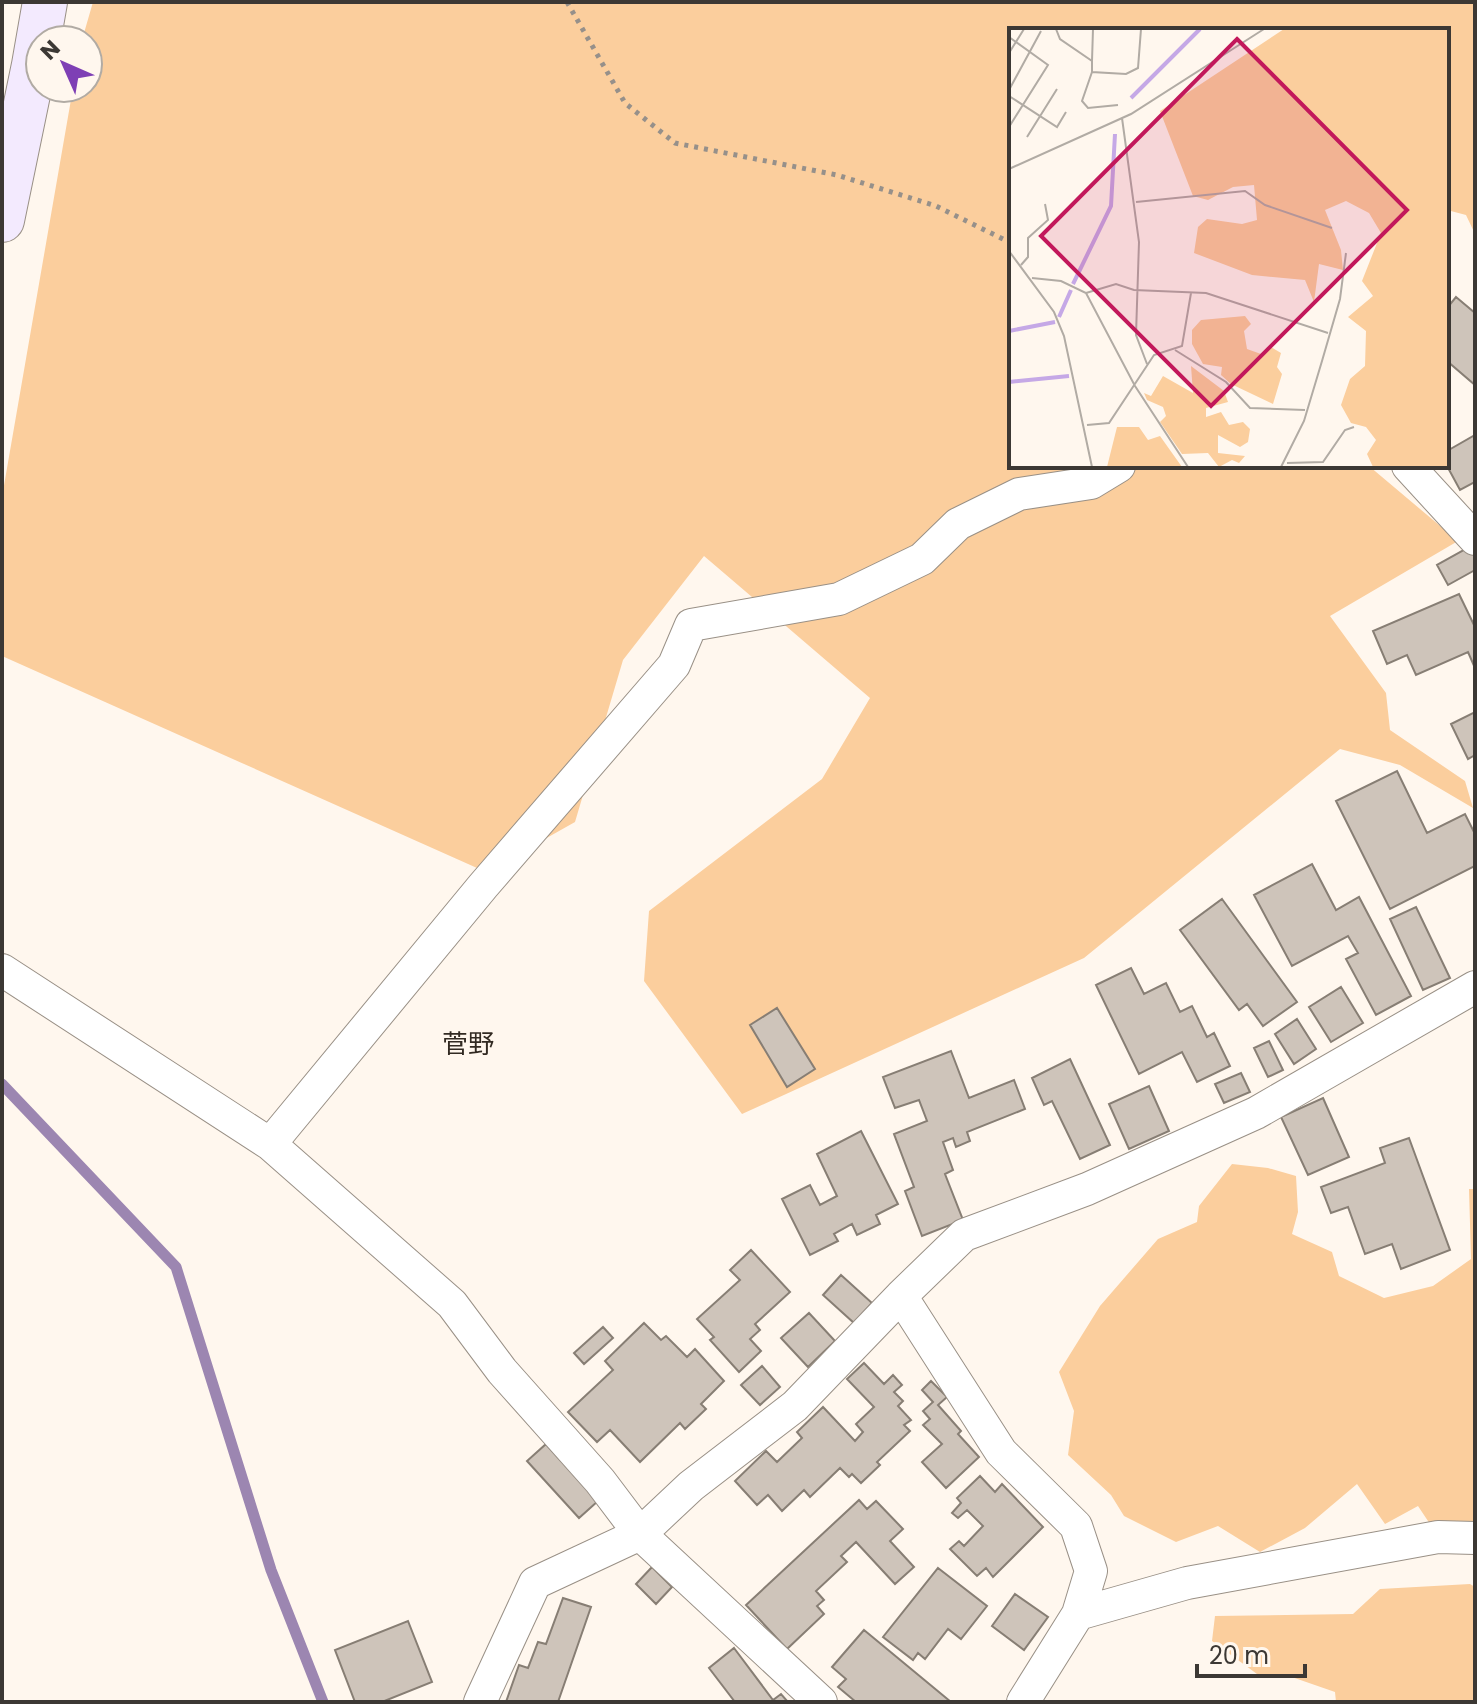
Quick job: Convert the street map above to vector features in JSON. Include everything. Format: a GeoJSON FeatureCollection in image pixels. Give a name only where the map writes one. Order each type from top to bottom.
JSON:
{"type":"FeatureCollection","features":[{"type":"Feature","properties":{"kind":"main road"},"geometry":{"type":"LineString","coordinates":[[2,220],[45,2]]}},
{"type":"Feature","properties":{"kind":"street"},"geometry":{"type":"LineString","coordinates":[[270,1144],[483,886],[674,665],[691,625],[839,599],[922,559],[958,524],[1019,494],[1091,483],[1116,468]]}},
{"type":"Feature","properties":{"kind":"street"},"geometry":{"type":"LineString","coordinates":[[1410,468],[1475,539]]}},
{"type":"Feature","properties":{"kind":"street"},"geometry":{"type":"LineString","coordinates":[[2,970],[270,1144],[452,1304],[502,1371],[600,1481],[640,1534],[821,1702]]}},
{"type":"Feature","properties":{"kind":"street"},"geometry":{"type":"LineString","coordinates":[[480,1702],[535,1583],[640,1534],[691,1486],[795,1406],[964,1235],[1087,1189],[1256,1113],[1475,987]]}},
{"type":"Feature","properties":{"kind":"street"},"geometry":{"type":"LineString","coordinates":[[901,1296],[1001,1452],[1076,1526],[1091,1571],[1078,1614],[1023,1702]]}},
{"type":"Feature","properties":{"kind":"street"},"geometry":{"type":"LineString","coordinates":[[1078,1614],[1187,1583],[1438,1537],[1475,1538]]}},
{"type":"Feature","properties":{"kind":"path"},"geometry":{"type":"LineString","coordinates":[[567,2],[625,103],[675,143],[837,175],[936,206],[1009,242]]}},
{"type":"Feature","properties":{"kind":"shaded area"},"geometry":{"type":"Polygon","coordinates":[[[93,2],[1475,2],[1475,234],[1466,215],[1449,211],[1449,28],[1009,28],[1009,468],[1371,468],[1458,541],[1330,616],[1386,693],[1390,730],[1465,781],[1473,808],[1400,765],[1340,749],[1084,958],[742,1114],[644,981],[649,911],[822,779],[870,698],[704,556],[623,660],[575,822],[486,872],[2,656],[2,497],[70,104],[104,104],[104,24],[87,24],[93,2]]]}},
{"type":"Feature","properties":{"kind":"shaded area"},"geometry":{"type":"Polygon","coordinates":[[[1232,1164],[1268,1168],[1296,1176],[1298,1212],[1292,1234],[1332,1252],[1339,1276],[1384,1298],[1433,1286],[1471,1259],[1469,1189],[1475,1189],[1475,1521],[1430,1524],[1418,1506],[1385,1524],[1357,1484],[1305,1528],[1260,1552],[1218,1526],[1176,1542],[1124,1516],[1111,1495],[1068,1455],[1074,1411],[1059,1372],[1100,1306],[1158,1239],[1197,1222],[1199,1206],[1232,1164]]]}},
{"type":"Feature","properties":{"kind":"shaded area"},"geometry":{"type":"Polygon","coordinates":[[[1470,1584],[1475,1587],[1474,1702],[1336,1702],[1335,1692],[1286,1675],[1257,1674],[1212,1641],[1215,1616],[1353,1614],[1380,1589],[1470,1584]]]}},
{"type":"Feature","properties":{"kind":"building"},"geometry":{"type":"Polygon","coordinates":[[[1456,297],[1475,313],[1475,385],[1449,363],[1449,306],[1456,297]]]}},
{"type":"Feature","properties":{"kind":"building"},"geometry":{"type":"Polygon","coordinates":[[[1475,435],[1475,482],[1460,490],[1448,468],[1449,450],[1475,435]]]}},
{"type":"Feature","properties":{"kind":"building"},"geometry":{"type":"Polygon","coordinates":[[[1473,545],[1475,570],[1448,585],[1437,565],[1473,545]]]}},
{"type":"Feature","properties":{"kind":"building"},"geometry":{"type":"Polygon","coordinates":[[[1459,594],[1475,627],[1475,668],[1468,652],[1416,675],[1407,655],[1387,664],[1373,631],[1459,594]]]}},
{"type":"Feature","properties":{"kind":"building"},"geometry":{"type":"Polygon","coordinates":[[[1475,712],[1475,755],[1468,759],[1451,724],[1475,712]]]}},
{"type":"Feature","properties":{"kind":"building"},"geometry":{"type":"Polygon","coordinates":[[[1397,771],[1427,833],[1465,814],[1475,834],[1475,866],[1390,909],[1336,801],[1397,771]]]}},
{"type":"Feature","properties":{"kind":"building"},"geometry":{"type":"Polygon","coordinates":[[[1312,864],[1336,910],[1359,897],[1411,996],[1376,1015],[1346,959],[1358,953],[1348,936],[1292,966],[1254,895],[1312,864]]]}},
{"type":"Feature","properties":{"kind":"building"},"geometry":{"type":"Polygon","coordinates":[[[1222,899],[1297,1002],[1263,1026],[1247,1004],[1239,1010],[1180,930],[1222,899]]]}},
{"type":"Feature","properties":{"kind":"building"},"geometry":{"type":"Polygon","coordinates":[[[1416,907],[1450,978],[1423,990],[1390,919],[1416,907]]]}},
{"type":"Feature","properties":{"kind":"building"},"geometry":{"type":"Polygon","coordinates":[[[1131,968],[1144,994],[1166,983],[1180,1012],[1192,1006],[1207,1037],[1214,1033],[1230,1066],[1197,1082],[1182,1052],[1139,1074],[1096,985],[1131,968]]]}},
{"type":"Feature","properties":{"kind":"building"},"geometry":{"type":"Polygon","coordinates":[[[1341,987],[1363,1023],[1331,1042],[1309,1007],[1341,987]]]}},
{"type":"Feature","properties":{"kind":"building"},"geometry":{"type":"Polygon","coordinates":[[[777,1008],[815,1069],[787,1087],[750,1025],[777,1008]]]}},
{"type":"Feature","properties":{"kind":"building"},"geometry":{"type":"Polygon","coordinates":[[[1297,1019],[1316,1049],[1294,1064],[1275,1034],[1297,1019]]]}},
{"type":"Feature","properties":{"kind":"building"},"geometry":{"type":"Polygon","coordinates":[[[1269,1041],[1283,1070],[1268,1077],[1254,1048],[1269,1041]]]}},
{"type":"Feature","properties":{"kind":"building"},"geometry":{"type":"Polygon","coordinates":[[[951,1051],[969,1098],[1014,1080],[1025,1109],[967,1132],[970,1141],[956,1147],[953,1138],[943,1142],[953,1170],[945,1174],[963,1220],[922,1236],[905,1191],[914,1187],[894,1134],[927,1121],[919,1100],[895,1108],[883,1077],[951,1051]]]}},
{"type":"Feature","properties":{"kind":"building"},"geometry":{"type":"Polygon","coordinates":[[[1070,1059],[1110,1145],[1080,1159],[1052,1101],[1044,1105],[1032,1078],[1070,1059]]]}},
{"type":"Feature","properties":{"kind":"building"},"geometry":{"type":"Polygon","coordinates":[[[1241,1073],[1250,1092],[1224,1103],[1215,1084],[1241,1073]]]}},
{"type":"Feature","properties":{"kind":"building"},"geometry":{"type":"Polygon","coordinates":[[[1149,1086],[1169,1131],[1129,1149],[1109,1104],[1149,1086]]]}},
{"type":"Feature","properties":{"kind":"building"},"geometry":{"type":"Polygon","coordinates":[[[1323,1098],[1349,1157],[1308,1175],[1281,1117],[1323,1098]]]}},
{"type":"Feature","properties":{"kind":"building"},"geometry":{"type":"Polygon","coordinates":[[[861,1131],[898,1204],[876,1215],[880,1224],[857,1235],[852,1224],[834,1234],[838,1241],[810,1255],[782,1199],[810,1185],[820,1205],[837,1196],[817,1154],[861,1131]]]}},
{"type":"Feature","properties":{"kind":"building"},"geometry":{"type":"Polygon","coordinates":[[[1409,1138],[1450,1250],[1401,1269],[1392,1244],[1365,1254],[1348,1207],[1331,1213],[1321,1187],[1385,1163],[1380,1148],[1409,1138]]]}},
{"type":"Feature","properties":{"kind":"building"},"geometry":{"type":"Polygon","coordinates":[[[751,1250],[790,1292],[755,1324],[760,1330],[750,1339],[761,1351],[739,1372],[710,1340],[714,1337],[697,1319],[740,1280],[730,1270],[751,1250]]]}},
{"type":"Feature","properties":{"kind":"building"},"geometry":{"type":"Polygon","coordinates":[[[841,1275],[872,1303],[854,1323],[823,1295],[841,1275]]]}},
{"type":"Feature","properties":{"kind":"building"},"geometry":{"type":"Polygon","coordinates":[[[809,1313],[835,1341],[808,1367],[781,1338],[809,1313]]]}},
{"type":"Feature","properties":{"kind":"building"},"geometry":{"type":"Polygon","coordinates":[[[644,1323],[661,1340],[666,1336],[687,1357],[695,1349],[724,1381],[701,1404],[706,1409],[685,1429],[680,1423],[640,1462],[610,1430],[597,1442],[568,1412],[613,1370],[605,1361],[644,1323]]]}},
{"type":"Feature","properties":{"kind":"building"},"geometry":{"type":"Polygon","coordinates":[[[603,1327],[613,1338],[584,1364],[574,1353],[603,1327]]]}},
{"type":"Feature","properties":{"kind":"building"},"geometry":{"type":"Polygon","coordinates":[[[864,1363],[884,1384],[893,1375],[902,1385],[894,1392],[903,1401],[898,1406],[911,1420],[904,1425],[910,1431],[877,1462],[880,1465],[861,1483],[840,1468],[810,1497],[804,1490],[782,1511],[768,1495],[757,1505],[735,1481],[766,1451],[777,1462],[802,1438],[797,1432],[823,1407],[855,1441],[863,1432],[856,1424],[874,1407],[847,1379],[864,1363]]]}},
{"type":"Feature","properties":{"kind":"building"},"geometry":{"type":"Polygon","coordinates":[[[762,1366],[780,1387],[760,1405],[741,1385],[762,1366]]]}},
{"type":"Feature","properties":{"kind":"building"},"geometry":{"type":"Polygon","coordinates":[[[931,1381],[947,1397],[938,1405],[979,1457],[946,1488],[922,1462],[942,1444],[923,1425],[930,1419],[923,1411],[933,1402],[922,1390],[931,1381]]]}},
{"type":"Feature","properties":{"kind":"building"},"geometry":{"type":"Polygon","coordinates":[[[546,1444],[598,1501],[579,1518],[527,1461],[546,1444]]]}},
{"type":"Feature","properties":{"kind":"building"},"geometry":{"type":"Polygon","coordinates":[[[980,1476],[995,1492],[1002,1484],[1043,1527],[993,1577],[986,1568],[977,1576],[950,1549],[959,1541],[964,1546],[983,1526],[967,1510],[958,1518],[952,1513],[961,1503],[957,1498],[980,1476]]]}},
{"type":"Feature","properties":{"kind":"building"},"geometry":{"type":"Polygon","coordinates":[[[859,1500],[867,1509],[876,1501],[903,1529],[890,1541],[914,1567],[895,1584],[856,1542],[841,1556],[847,1562],[816,1591],[824,1600],[817,1606],[824,1614],[787,1649],[746,1605],[859,1500]]]}},
{"type":"Feature","properties":{"kind":"building"},"geometry":{"type":"Polygon","coordinates":[[[652,1567],[672,1587],[656,1604],[636,1584],[652,1567]]]}},
{"type":"Feature","properties":{"kind":"building"},"geometry":{"type":"Polygon","coordinates":[[[938,1568],[987,1606],[961,1639],[948,1629],[925,1659],[918,1653],[913,1660],[883,1637],[938,1568]]]}},
{"type":"Feature","properties":{"kind":"building"},"geometry":{"type":"Polygon","coordinates":[[[1015,1594],[1048,1617],[1024,1650],[992,1626],[1015,1594]]]}},
{"type":"Feature","properties":{"kind":"building"},"geometry":{"type":"Polygon","coordinates":[[[563,1598],[591,1607],[558,1702],[506,1702],[519,1665],[528,1668],[538,1642],[546,1644],[563,1598]]]}},
{"type":"Feature","properties":{"kind":"building"},"geometry":{"type":"Polygon","coordinates":[[[408,1621],[432,1682],[382,1702],[355,1702],[335,1650],[408,1621]]]}},
{"type":"Feature","properties":{"kind":"building"},"geometry":{"type":"Polygon","coordinates":[[[864,1630],[951,1702],[856,1702],[838,1687],[846,1679],[832,1667],[864,1630]]]}},
{"type":"Feature","properties":{"kind":"building"},"geometry":{"type":"Polygon","coordinates":[[[734,1648],[773,1700],[781,1694],[788,1702],[735,1702],[709,1668],[734,1648]]]}},
{"type":"Feature","properties":{"kind":"waterway"},"geometry":{"type":"LineString","coordinates":[[2,1084],[176,1267],[271,1570],[323,1702]]}},
{"type":"Feature","properties":{"kind":"district","name":"菅野"},"geometry":{"type":"Point","coordinates":[468,1044]}}]}
